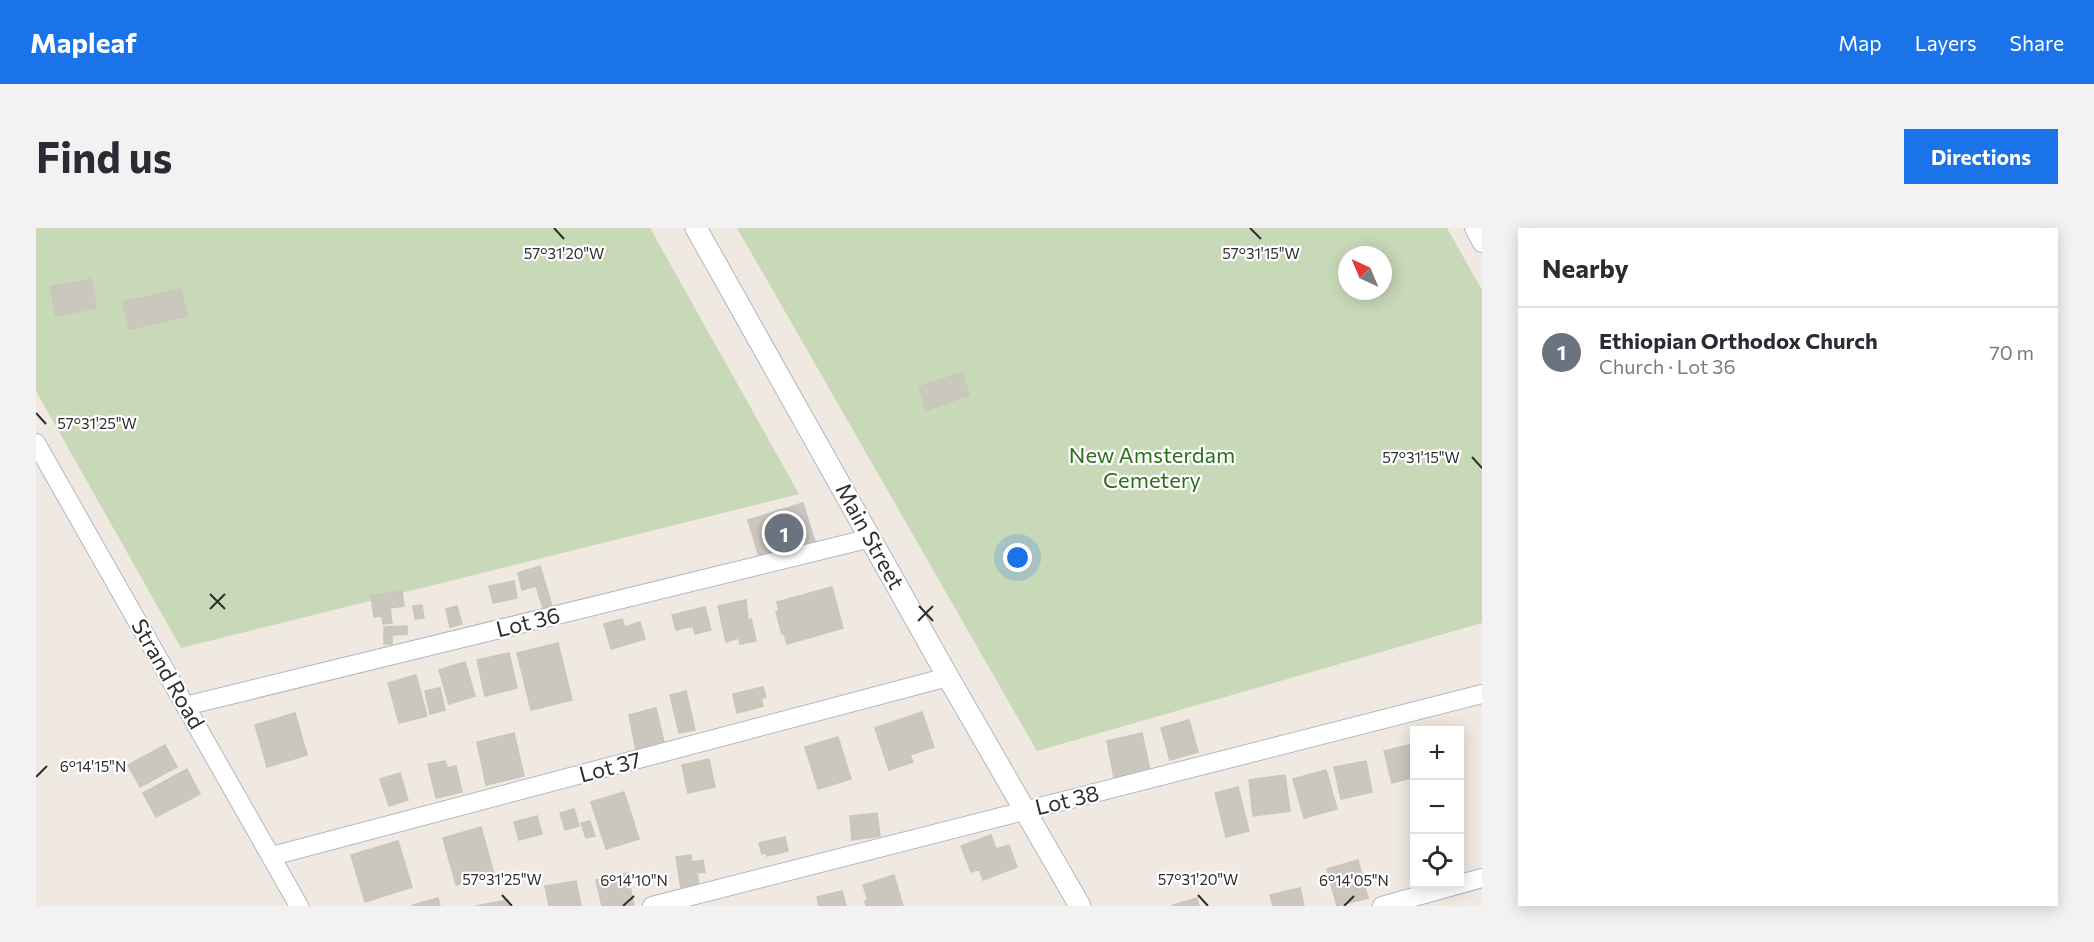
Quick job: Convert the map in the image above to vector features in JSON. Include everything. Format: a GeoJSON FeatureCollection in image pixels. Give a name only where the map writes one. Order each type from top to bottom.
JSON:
{"type":"FeatureCollection","features":[{"type":"Feature","properties":{"kind":"street","name":"Main Street"},"geometry":{"type":"LineString","coordinates":[[696,228],[948,678],[1080,906]]}},
{"type":"Feature","properties":{"kind":"street"},"geometry":{"type":"LineString","coordinates":[[1474,228],[1482,243]]}},
{"type":"Feature","properties":{"kind":"street","name":"Strand Road"},"geometry":{"type":"LineString","coordinates":[[36,443],[299,906]]}},
{"type":"Feature","properties":{"kind":"street","name":"Lot 36"},"geometry":{"type":"LineString","coordinates":[[185,706],[871,538]]}},
{"type":"Feature","properties":{"kind":"street","name":"Lot 37"},"geometry":{"type":"LineString","coordinates":[[272,856],[948,678]]}},
{"type":"Feature","properties":{"kind":"street","name":"Lot 38"},"geometry":{"type":"LineString","coordinates":[[652,906],[1482,694]]}},
{"type":"Feature","properties":{"kind":"street"},"geometry":{"type":"LineString","coordinates":[[1382,906],[1482,878]]}},
{"type":"Feature","properties":{"kind":"green space"},"geometry":{"type":"Polygon","coordinates":[[[36,228],[650,228],[799,494],[181,648],[36,391],[36,228]]]}},
{"type":"Feature","properties":{"kind":"green space","name":"New Amsterdam Cemetery"},"geometry":{"type":"Polygon","coordinates":[[[737,228],[1447,228],[1482,290],[1482,623],[1037,751],[737,228]]]}},
{"type":"Feature","properties":{"kind":"building"},"geometry":{"type":"Polygon","coordinates":[[[91,279],[96,308],[56,316],[50,287],[91,279]]]}},
{"type":"Feature","properties":{"kind":"building"},"geometry":{"type":"Polygon","coordinates":[[[181,289],[187,316],[129,329],[123,302],[181,289]]]}},
{"type":"Feature","properties":{"kind":"building"},"geometry":{"type":"Polygon","coordinates":[[[962,373],[969,395],[926,410],[919,387],[962,373]]]}},
{"type":"Feature","properties":{"kind":"building"},"geometry":{"type":"Polygon","coordinates":[[[803,503],[815,542],[760,560],[748,520],[803,503]]]}},
{"type":"Feature","properties":{"kind":"building"},"geometry":{"type":"Polygon","coordinates":[[[540,566],[552,606],[543,608],[536,586],[522,590],[518,573],[540,566]]]}},
{"type":"Feature","properties":{"kind":"building"},"geometry":{"type":"Polygon","coordinates":[[[514,581],[517,598],[493,603],[489,586],[514,581]]]}},
{"type":"Feature","properties":{"kind":"building"},"geometry":{"type":"Polygon","coordinates":[[[832,587],[843,628],[787,644],[776,612],[779,611],[777,602],[832,587]]]}},
{"type":"Feature","properties":{"kind":"building"},"geometry":{"type":"Polygon","coordinates":[[[402,591],[404,606],[390,608],[392,623],[383,624],[382,616],[374,617],[371,596],[402,591]]]}},
{"type":"Feature","properties":{"kind":"building"},"geometry":{"type":"Polygon","coordinates":[[[746,600],[748,620],[751,619],[756,641],[740,644],[739,638],[726,642],[718,606],[746,600]]]}},
{"type":"Feature","properties":{"kind":"building"},"geometry":{"type":"Polygon","coordinates":[[[422,605],[424,618],[415,619],[413,606],[422,605]]]}},
{"type":"Feature","properties":{"kind":"building"},"geometry":{"type":"Polygon","coordinates":[[[457,606],[462,624],[450,627],[446,609],[457,606]]]}},
{"type":"Feature","properties":{"kind":"building"},"geometry":{"type":"Polygon","coordinates":[[[705,607],[711,630],[695,634],[693,626],[676,630],[672,615],[705,607]]]}},
{"type":"Feature","properties":{"kind":"building"},"geometry":{"type":"Polygon","coordinates":[[[622,619],[625,627],[640,622],[645,639],[611,649],[604,624],[622,619]]]}},
{"type":"Feature","properties":{"kind":"building"},"geometry":{"type":"Polygon","coordinates":[[[407,626],[407,634],[392,635],[392,644],[384,644],[384,627],[407,626]]]}},
{"type":"Feature","properties":{"kind":"building"},"geometry":{"type":"Polygon","coordinates":[[[558,643],[572,700],[531,710],[517,653],[558,643]]]}},
{"type":"Feature","properties":{"kind":"building"},"geometry":{"type":"Polygon","coordinates":[[[509,653],[517,688],[485,696],[477,660],[509,653]]]}},
{"type":"Feature","properties":{"kind":"building"},"geometry":{"type":"Polygon","coordinates":[[[465,662],[475,696],[449,704],[439,670],[465,662]]]}},
{"type":"Feature","properties":{"kind":"building"},"geometry":{"type":"Polygon","coordinates":[[[416,675],[427,716],[399,723],[388,683],[416,675]]]}},
{"type":"Feature","properties":{"kind":"building"},"geometry":{"type":"Polygon","coordinates":[[[763,687],[766,697],[761,699],[763,706],[737,713],[733,694],[763,687]]]}},
{"type":"Feature","properties":{"kind":"building"},"geometry":{"type":"Polygon","coordinates":[[[440,688],[445,710],[430,714],[425,691],[440,688]]]}},
{"type":"Feature","properties":{"kind":"building"},"geometry":{"type":"Polygon","coordinates":[[[686,691],[695,730],[679,733],[670,695],[686,691]]]}},
{"type":"Feature","properties":{"kind":"building"},"geometry":{"type":"Polygon","coordinates":[[[656,708],[664,743],[636,750],[629,715],[656,708]]]}},
{"type":"Feature","properties":{"kind":"building"},"geometry":{"type":"Polygon","coordinates":[[[922,712],[934,747],[910,755],[913,762],[889,770],[875,728],[922,712]]]}},
{"type":"Feature","properties":{"kind":"building"},"geometry":{"type":"Polygon","coordinates":[[[295,713],[307,755],[267,767],[255,725],[295,713]]]}},
{"type":"Feature","properties":{"kind":"building"},"geometry":{"type":"Polygon","coordinates":[[[1189,720],[1198,752],[1170,760],[1161,728],[1189,720]]]}},
{"type":"Feature","properties":{"kind":"building"},"geometry":{"type":"Polygon","coordinates":[[[514,733],[524,776],[486,785],[477,742],[514,733]]]}},
{"type":"Feature","properties":{"kind":"building"},"geometry":{"type":"Polygon","coordinates":[[[1142,733],[1151,775],[1115,783],[1107,741],[1142,733]]]}},
{"type":"Feature","properties":{"kind":"building"},"geometry":{"type":"Polygon","coordinates":[[[838,737],[851,779],[818,789],[805,747],[838,737]]]}},
{"type":"Feature","properties":{"kind":"building"},"geometry":{"type":"Polygon","coordinates":[[[165,745],[177,767],[140,787],[128,765],[165,745]]]}},
{"type":"Feature","properties":{"kind":"building"},"geometry":{"type":"Polygon","coordinates":[[[1410,745],[1410,778],[1392,783],[1384,751],[1410,745]]]}},
{"type":"Feature","properties":{"kind":"building"},"geometry":{"type":"Polygon","coordinates":[[[709,759],[715,787],[688,793],[682,765],[709,759]]]}},
{"type":"Feature","properties":{"kind":"building"},"geometry":{"type":"Polygon","coordinates":[[[445,761],[447,768],[456,766],[462,792],[436,798],[428,764],[445,761]]]}},
{"type":"Feature","properties":{"kind":"building"},"geometry":{"type":"Polygon","coordinates":[[[1366,761],[1372,792],[1341,799],[1334,767],[1366,761]]]}},
{"type":"Feature","properties":{"kind":"building"},"geometry":{"type":"Polygon","coordinates":[[[187,769],[200,794],[156,817],[143,793],[187,769]]]}},
{"type":"Feature","properties":{"kind":"building"},"geometry":{"type":"Polygon","coordinates":[[[1326,770],[1337,809],[1304,818],[1293,779],[1326,770]]]}},
{"type":"Feature","properties":{"kind":"building"},"geometry":{"type":"Polygon","coordinates":[[[400,773],[408,800],[389,806],[380,779],[400,773]]]}},
{"type":"Feature","properties":{"kind":"building"},"geometry":{"type":"Polygon","coordinates":[[[1285,775],[1290,811],[1253,816],[1249,780],[1285,775]]]}},
{"type":"Feature","properties":{"kind":"building"},"geometry":{"type":"Polygon","coordinates":[[[1238,787],[1249,831],[1226,837],[1215,793],[1238,787]]]}},
{"type":"Feature","properties":{"kind":"building"},"geometry":{"type":"Polygon","coordinates":[[[624,792],[639,839],[606,849],[591,802],[624,792]]]}},
{"type":"Feature","properties":{"kind":"building"},"geometry":{"type":"Polygon","coordinates":[[[574,809],[579,826],[565,830],[560,813],[574,809]]]}},
{"type":"Feature","properties":{"kind":"building"},"geometry":{"type":"Polygon","coordinates":[[[877,813],[880,836],[852,840],[850,816],[877,813]]]}},
{"type":"Feature","properties":{"kind":"building"},"geometry":{"type":"Polygon","coordinates":[[[537,816],[542,834],[519,840],[514,822],[537,816]]]}},
{"type":"Feature","properties":{"kind":"building"},"geometry":{"type":"Polygon","coordinates":[[[590,821],[595,836],[586,838],[581,823],[590,821]]]}},
{"type":"Feature","properties":{"kind":"building"},"geometry":{"type":"Polygon","coordinates":[[[481,827],[494,874],[456,885],[443,838],[481,827]]]}},
{"type":"Feature","properties":{"kind":"building"},"geometry":{"type":"Polygon","coordinates":[[[991,835],[996,849],[1009,845],[1017,867],[983,880],[979,869],[971,872],[961,846],[991,835]]]}},
{"type":"Feature","properties":{"kind":"building"},"geometry":{"type":"Polygon","coordinates":[[[785,837],[788,851],[767,856],[766,853],[762,854],[759,843],[785,837]]]}},
{"type":"Feature","properties":{"kind":"building"},"geometry":{"type":"Polygon","coordinates":[[[398,841],[412,887],[365,902],[351,855],[398,841]]]}},
{"type":"Feature","properties":{"kind":"building"},"geometry":{"type":"Polygon","coordinates":[[[691,855],[692,862],[703,860],[705,872],[697,873],[699,885],[681,888],[676,857],[691,855]]]}},
{"type":"Feature","properties":{"kind":"building"},"geometry":{"type":"Polygon","coordinates":[[[1358,860],[1368,898],[1337,906],[1327,869],[1358,860]]]}},
{"type":"Feature","properties":{"kind":"building"},"geometry":{"type":"Polygon","coordinates":[[[627,873],[634,906],[602,906],[596,880],[627,873]]]}},
{"type":"Feature","properties":{"kind":"building"},"geometry":{"type":"Polygon","coordinates":[[[894,875],[903,906],[866,906],[865,901],[868,901],[863,885],[894,875]]]}},
{"type":"Feature","properties":{"kind":"building"},"geometry":{"type":"Polygon","coordinates":[[[576,881],[581,906],[549,906],[545,886],[576,881]]]}},
{"type":"Feature","properties":{"kind":"building"},"geometry":{"type":"Polygon","coordinates":[[[1300,888],[1304,906],[1273,906],[1270,895],[1300,888]]]}},
{"type":"Feature","properties":{"kind":"building"},"geometry":{"type":"Polygon","coordinates":[[[842,891],[846,906],[819,906],[817,897],[842,891]]]}},
{"type":"Feature","properties":{"kind":"building"},"geometry":{"type":"Polygon","coordinates":[[[438,898],[440,906],[413,906],[413,905],[438,898]]]}},
{"type":"Feature","properties":{"kind":"building"},"geometry":{"type":"Polygon","coordinates":[[[1197,898],[1199,906],[1173,905],[1197,898]]]}},
{"type":"Feature","properties":{"kind":"building"},"geometry":{"type":"Polygon","coordinates":[[[508,900],[509,906],[476,906],[508,900]]]}},
{"type":"Feature","properties":{"kind":"place","name":"Ethiopian Orthodox Church"},"geometry":{"type":"Point","coordinates":[784,533]}}]}
